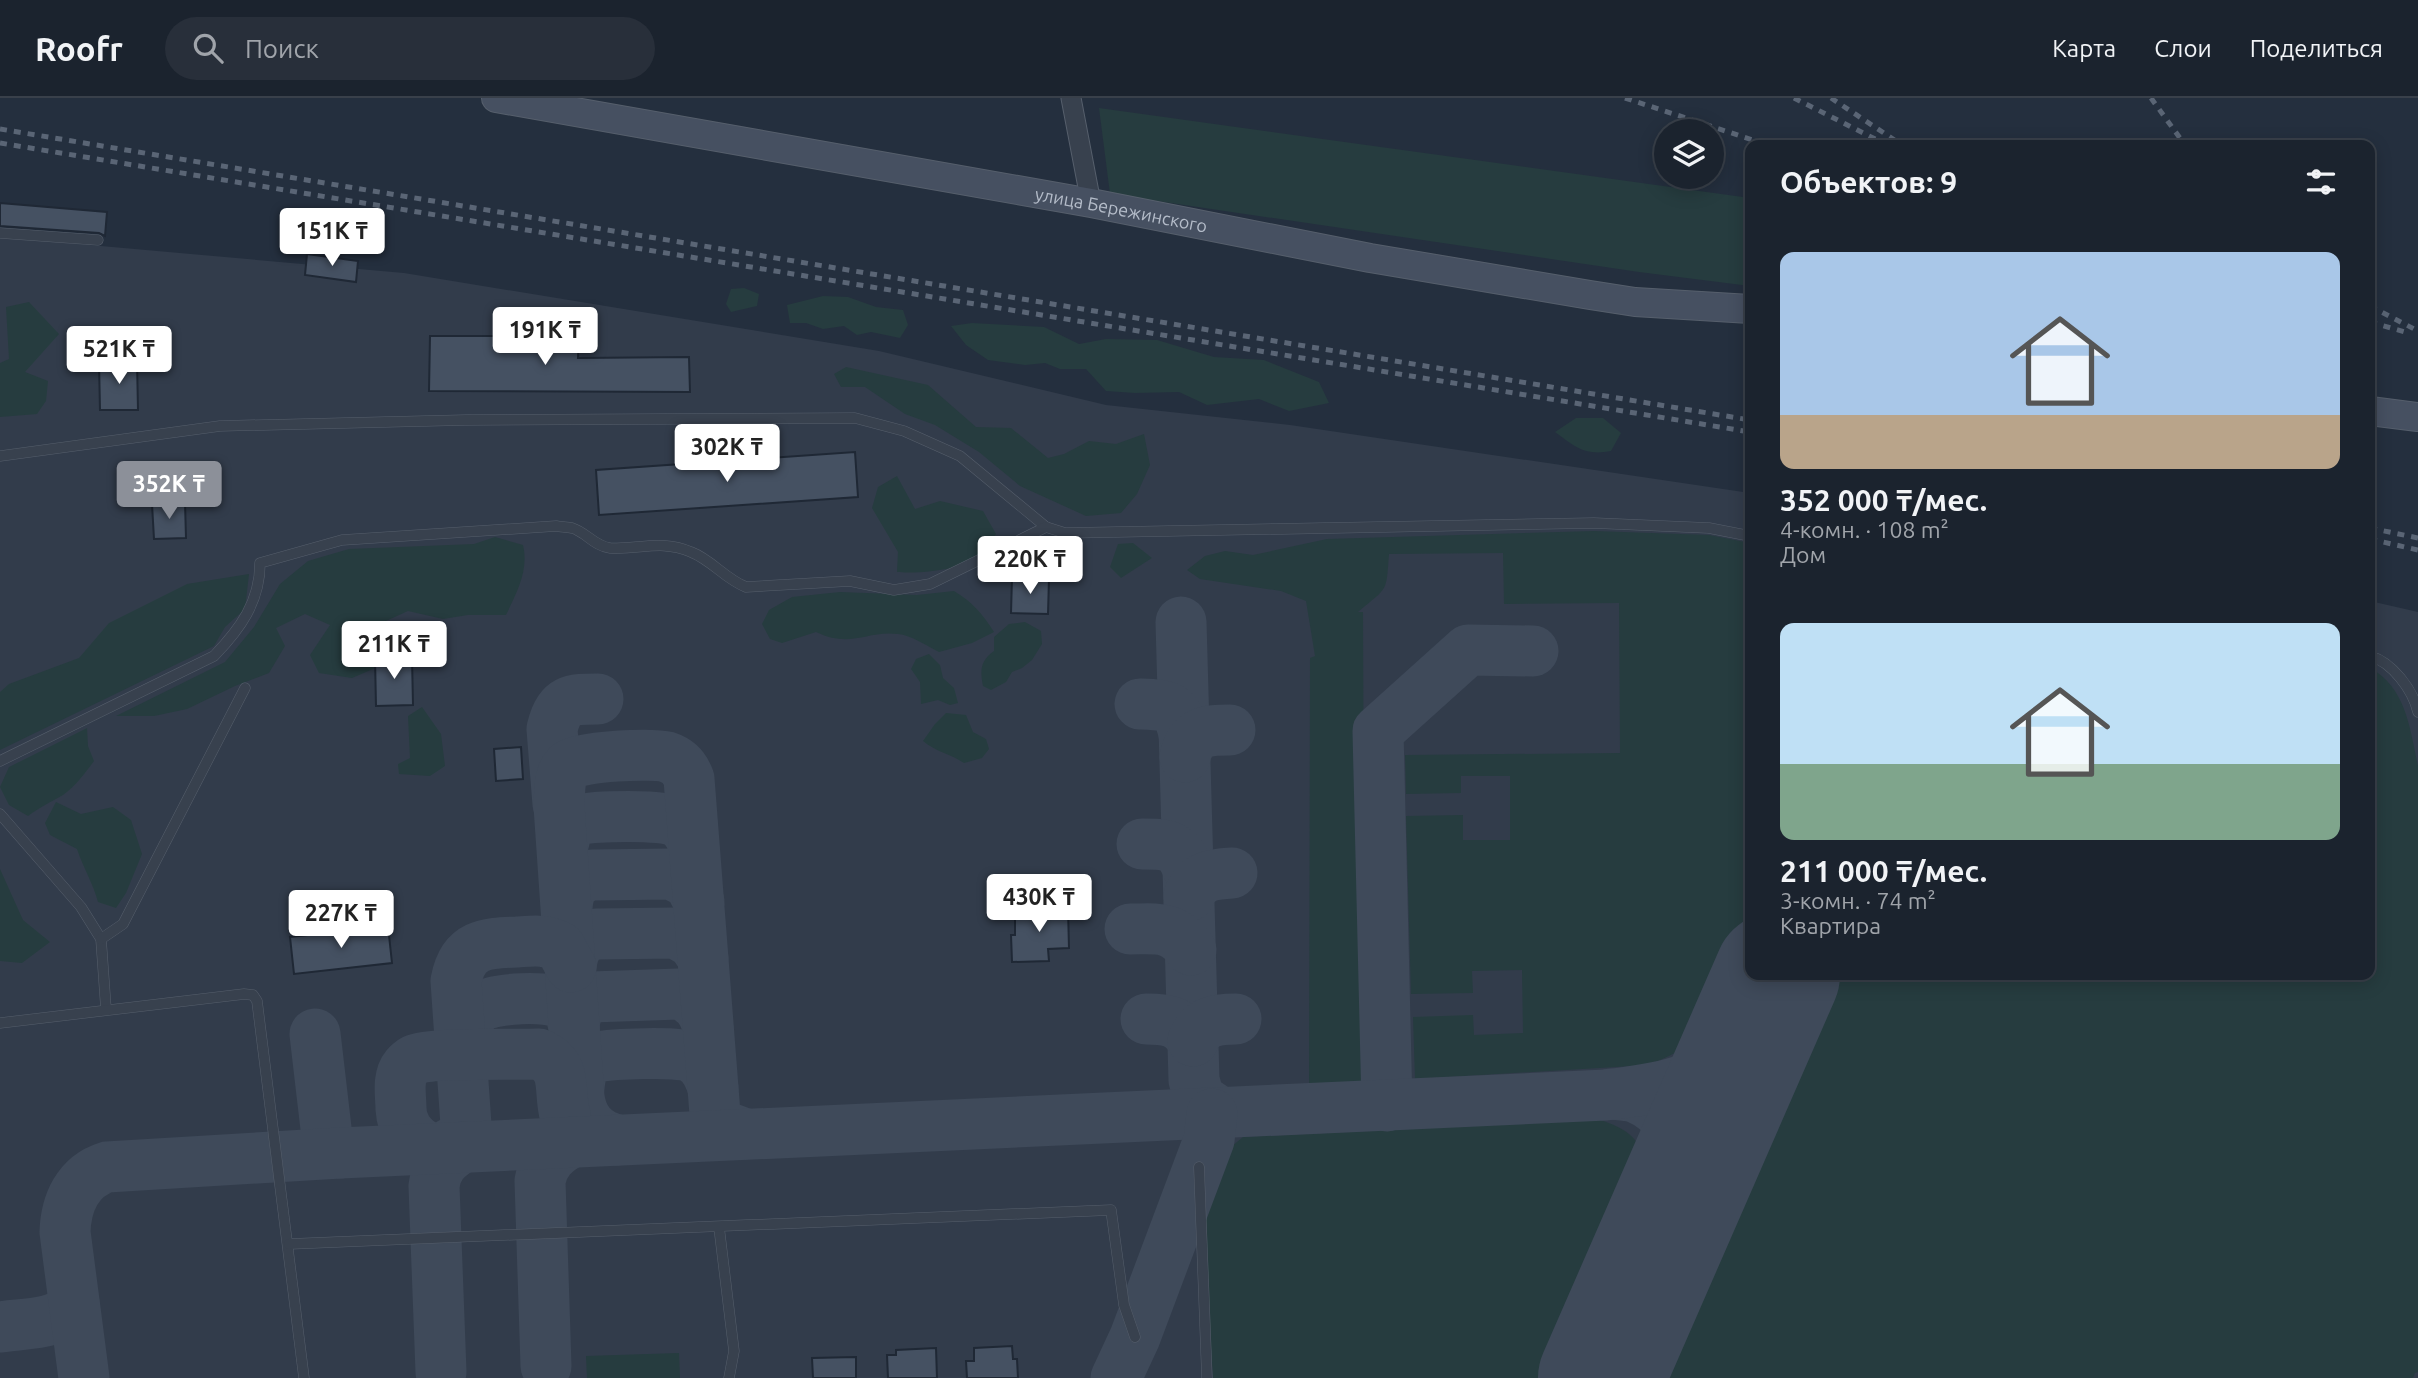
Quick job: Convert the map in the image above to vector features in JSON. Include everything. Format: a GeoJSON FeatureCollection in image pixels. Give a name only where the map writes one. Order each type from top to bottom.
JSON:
{"type":"FeatureCollection","features":[{"type":"Feature","properties":{"kind":"main road","name":"улица Бережинского"},"geometry":{"type":"LineString","coordinates":[[496,98],[1091,203],[1370,258],[1634,302],[1745,310]]}},
{"type":"Feature","properties":{"kind":"main road"},"geometry":{"type":"LineString","coordinates":[[2375,412],[2418,417]]}},
{"type":"Feature","properties":{"kind":"street"},"geometry":{"type":"LineString","coordinates":[[1071,98],[1091,203]]}},
{"type":"Feature","properties":{"kind":"lane"},"geometry":{"type":"LineString","coordinates":[[0,233],[98,240]]}},
{"type":"Feature","properties":{"kind":"lane"},"geometry":{"type":"LineString","coordinates":[[0,456],[220,426],[466,420],[855,418],[904,431],[960,456],[1046,527],[1065,533],[1594,523],[1709,528],[1745,535]]}},
{"type":"Feature","properties":{"kind":"lane"},"geometry":{"type":"LineString","coordinates":[[0,761],[214,656],[230,640],[255,601],[260,563],[342,540],[556,526],[574,528],[595,544],[610,548],[667,544],[690,551],[746,587],[850,581],[894,590],[930,584],[1046,527]]}},
{"type":"Feature","properties":{"kind":"lane"},"geometry":{"type":"LineString","coordinates":[[2375,657],[2399,676],[2417,705],[2418,712]]}},
{"type":"Feature","properties":{"kind":"lane"},"geometry":{"type":"LineString","coordinates":[[101,939],[123,924],[245,688]]}},
{"type":"Feature","properties":{"kind":"lane"},"geometry":{"type":"LineString","coordinates":[[0,814],[81,907],[101,939],[106,1009]]}},
{"type":"Feature","properties":{"kind":"lane"},"geometry":{"type":"LineString","coordinates":[[0,1023],[250,993],[256,998],[304,1378]]}},
{"type":"Feature","properties":{"kind":"lane"},"geometry":{"type":"LineString","coordinates":[[1199,1167],[1207,1378]]}},
{"type":"Feature","properties":{"kind":"lane"},"geometry":{"type":"LineString","coordinates":[[289,1244],[1111,1210],[1124,1305],[1135,1338]]}},
{"type":"Feature","properties":{"kind":"lane"},"geometry":{"type":"LineString","coordinates":[[719,1227],[734,1351],[729,1378]]}},
{"type":"Feature","properties":{"kind":"shaded area"},"geometry":{"type":"Polygon","coordinates":[[[0,237],[404,273],[879,351],[1106,405],[1290,425],[1745,492],[1745,980],[2375,980],[2375,602],[2418,612],[2418,1378],[0,1378],[0,237]]]}},
{"type":"Feature","properties":{"kind":"green space"},"geometry":{"type":"Polygon","coordinates":[[[1099,108],[1654,185],[1654,189],[1685,189],[1745,197],[1745,285],[1110,194],[1099,108]]]}},
{"type":"Feature","properties":{"kind":"green space"},"geometry":{"type":"Polygon","coordinates":[[[744,288],[759,294],[757,306],[731,312],[726,304],[731,289],[744,288]]]}},
{"type":"Feature","properties":{"kind":"green space"},"geometry":{"type":"Polygon","coordinates":[[[823,296],[848,297],[876,307],[903,310],[908,325],[900,338],[871,332],[857,335],[844,326],[823,329],[806,323],[790,323],[787,305],[823,296]]]}},
{"type":"Feature","properties":{"kind":"green space"},"geometry":{"type":"Polygon","coordinates":[[[29,302],[59,334],[25,372],[48,381],[46,401],[37,414],[0,417],[0,363],[9,359],[6,307],[29,302]]]}},
{"type":"Feature","properties":{"kind":"green space"},"geometry":{"type":"Polygon","coordinates":[[[972,323],[1044,327],[1079,344],[1106,339],[1157,340],[1214,357],[1264,360],[1319,382],[1329,403],[1289,411],[1259,399],[1207,405],[1179,392],[1106,391],[1086,369],[1060,369],[1045,363],[1025,365],[988,360],[966,345],[951,326],[972,323]]]}},
{"type":"Feature","properties":{"kind":"green space"},"geometry":{"type":"Polygon","coordinates":[[[846,367],[928,385],[976,427],[1011,428],[1048,458],[1064,454],[1089,441],[1116,444],[1144,434],[1150,465],[1137,494],[1121,513],[1086,516],[1020,486],[979,452],[935,425],[905,414],[865,387],[841,387],[834,374],[846,367]]]}},
{"type":"Feature","properties":{"kind":"green space"},"geometry":{"type":"Polygon","coordinates":[[[1576,418],[1603,418],[1621,433],[1611,451],[1594,452],[1581,449],[1555,432],[1576,418]]]}},
{"type":"Feature","properties":{"kind":"green space"},"geometry":{"type":"Polygon","coordinates":[[[897,476],[915,509],[940,501],[983,511],[996,534],[986,551],[976,559],[955,567],[897,572],[898,552],[872,508],[878,487],[897,476]]]}},
{"type":"Feature","properties":{"kind":"green space"},"geometry":{"type":"Polygon","coordinates":[[[1594,531],[1709,535],[1745,542],[1745,930],[1699,1034],[1682,1049],[1649,1065],[1415,1079],[1413,1017],[1473,1015],[1474,1035],[1523,1033],[1522,970],[1472,971],[1473,993],[1411,994],[1406,816],[1463,815],[1463,840],[1510,840],[1510,776],[1461,776],[1461,793],[1406,794],[1405,755],[1620,753],[1619,603],[1504,604],[1503,553],[1389,554],[1384,588],[1358,612],[1363,612],[1365,1087],[1309,1091],[1310,658],[1315,656],[1306,601],[1281,591],[1200,579],[1187,570],[1205,556],[1225,551],[1253,555],[1327,539],[1594,531]]]}},
{"type":"Feature","properties":{"kind":"green space"},"geometry":{"type":"Polygon","coordinates":[[[495,537],[523,545],[521,581],[506,615],[468,615],[443,619],[408,611],[377,625],[386,646],[380,666],[352,678],[319,673],[310,655],[330,625],[305,614],[276,628],[285,646],[269,673],[187,709],[154,716],[116,716],[225,662],[254,627],[280,584],[308,561],[349,549],[474,544],[495,537]]]}},
{"type":"Feature","properties":{"kind":"green space"},"geometry":{"type":"Polygon","coordinates":[[[1133,543],[1152,558],[1121,578],[1110,567],[1118,544],[1133,543]]]}},
{"type":"Feature","properties":{"kind":"green space"},"geometry":{"type":"Polygon","coordinates":[[[1036,547],[1057,560],[1035,568],[1014,563],[1019,550],[1036,547]]]}},
{"type":"Feature","properties":{"kind":"green space"},"geometry":{"type":"Polygon","coordinates":[[[249,574],[245,609],[225,627],[214,646],[0,750],[0,692],[9,684],[79,658],[109,623],[187,584],[249,574]]]}},
{"type":"Feature","properties":{"kind":"green space"},"geometry":{"type":"Polygon","coordinates":[[[954,591],[976,608],[994,632],[972,643],[939,652],[914,639],[887,633],[840,639],[816,632],[782,643],[770,639],[762,624],[769,610],[792,597],[840,592],[917,595],[954,591]]]}},
{"type":"Feature","properties":{"kind":"green space"},"geometry":{"type":"Polygon","coordinates":[[[1025,622],[1041,631],[1042,644],[1032,660],[1012,672],[1006,682],[991,690],[983,686],[982,666],[994,651],[994,637],[1009,624],[1025,622]]]}},
{"type":"Feature","properties":{"kind":"green space"},"geometry":{"type":"Polygon","coordinates":[[[929,654],[940,665],[943,678],[954,688],[958,703],[950,705],[938,700],[921,704],[920,682],[911,669],[916,659],[929,654]]]}},
{"type":"Feature","properties":{"kind":"green space"},"geometry":{"type":"Polygon","coordinates":[[[2375,671],[2392,686],[2409,724],[2418,766],[2418,1372],[2413,1378],[1650,1378],[1826,980],[2375,980],[2375,671]]]}},
{"type":"Feature","properties":{"kind":"green space"},"geometry":{"type":"Polygon","coordinates":[[[422,707],[441,734],[445,766],[430,776],[399,774],[398,764],[410,758],[408,716],[422,707]]]}},
{"type":"Feature","properties":{"kind":"green space"},"geometry":{"type":"Polygon","coordinates":[[[946,713],[966,715],[973,732],[986,739],[989,749],[982,758],[964,763],[923,741],[946,713]]]}},
{"type":"Feature","properties":{"kind":"green space"},"geometry":{"type":"Polygon","coordinates":[[[87,728],[88,746],[94,761],[72,788],[28,816],[9,805],[0,787],[9,767],[87,728]]]}},
{"type":"Feature","properties":{"kind":"green space"},"geometry":{"type":"Polygon","coordinates":[[[56,802],[81,814],[113,807],[131,820],[142,854],[126,893],[116,908],[98,902],[77,849],[50,835],[45,823],[56,802]]]}},
{"type":"Feature","properties":{"kind":"green space"},"geometry":{"type":"Polygon","coordinates":[[[0,869],[23,920],[50,942],[22,963],[0,961],[0,869]]]}},
{"type":"Feature","properties":{"kind":"green space"},"geometry":{"type":"Polygon","coordinates":[[[1600,1120],[1617,1126],[1636,1141],[1640,1148],[1642,1166],[1548,1378],[1213,1378],[1202,1198],[1219,1157],[1243,1137],[1600,1120]]]}},
{"type":"Feature","properties":{"kind":"green space"},"geometry":{"type":"Polygon","coordinates":[[[679,1353],[680,1378],[587,1378],[586,1356],[679,1353]]]}},
{"type":"Feature","properties":{"kind":"building"},"geometry":{"type":"Polygon","coordinates":[[[0,203],[107,212],[105,236],[99,233],[0,226],[0,203]]]}},
{"type":"Feature","properties":{"kind":"building"},"geometry":{"type":"Polygon","coordinates":[[[307,254],[358,261],[356,282],[305,275],[307,254]]]}},
{"type":"Feature","properties":{"kind":"building"},"geometry":{"type":"Polygon","coordinates":[[[430,336],[579,336],[578,358],[689,357],[690,392],[429,391],[430,336]]]}},
{"type":"Feature","properties":{"kind":"building"},"geometry":{"type":"Polygon","coordinates":[[[137,361],[138,410],[100,410],[99,362],[137,361]]]}},
{"type":"Feature","properties":{"kind":"building"},"geometry":{"type":"Polygon","coordinates":[[[855,452],[858,497],[599,515],[596,470],[855,452]]]}},
{"type":"Feature","properties":{"kind":"building"},"geometry":{"type":"Polygon","coordinates":[[[185,502],[186,538],[154,539],[152,504],[185,502]]]}},
{"type":"Feature","properties":{"kind":"building"},"geometry":{"type":"Polygon","coordinates":[[[1012,577],[1049,578],[1048,614],[1011,613],[1012,577]]]}},
{"type":"Feature","properties":{"kind":"building"},"geometry":{"type":"Polygon","coordinates":[[[412,657],[413,705],[376,706],[375,658],[412,657]]]}},
{"type":"Feature","properties":{"kind":"building"},"geometry":{"type":"Polygon","coordinates":[[[521,747],[523,779],[496,781],[494,749],[521,747]]]}},
{"type":"Feature","properties":{"kind":"building"},"geometry":{"type":"Polygon","coordinates":[[[1015,909],[1068,909],[1069,948],[1048,949],[1049,961],[1012,962],[1011,935],[1015,935],[1015,909]]]}},
{"type":"Feature","properties":{"kind":"building"},"geometry":{"type":"Polygon","coordinates":[[[388,926],[392,963],[294,974],[290,937],[388,926]]]}},
{"type":"Feature","properties":{"kind":"building"},"geometry":{"type":"Polygon","coordinates":[[[1012,1346],[1013,1359],[1017,1359],[1018,1378],[967,1378],[966,1361],[974,1361],[974,1348],[1012,1346]]]}},
{"type":"Feature","properties":{"kind":"building"},"geometry":{"type":"Polygon","coordinates":[[[936,1348],[937,1378],[888,1378],[887,1355],[896,1355],[896,1350],[936,1348]]]}},
{"type":"Feature","properties":{"kind":"building"},"geometry":{"type":"Polygon","coordinates":[[[856,1357],[856,1378],[813,1378],[812,1358],[856,1357]]]}},
{"type":"Feature","properties":{"kind":"taxiway"},"geometry":{"type":"LineString","coordinates":[[1181,622],[1194,1080],[1199,1098],[1221,1113]]}},
{"type":"Feature","properties":{"kind":"taxiway"},"geometry":{"type":"LineString","coordinates":[[1387,1106],[1378,731],[1468,650],[1533,651]]}},
{"type":"Feature","properties":{"kind":"taxiway"},"geometry":{"type":"LineString","coordinates":[[558,804],[552,729],[555,719],[568,703],[580,699],[598,699]]}},
{"type":"Feature","properties":{"kind":"taxiway"},"geometry":{"type":"LineString","coordinates":[[1140,704],[1170,708],[1178,717],[1184,734]]}},
{"type":"Feature","properties":{"kind":"taxiway"},"geometry":{"type":"LineString","coordinates":[[1185,757],[1196,737],[1207,732],[1230,730]]}},
{"type":"Feature","properties":{"kind":"taxiway"},"geometry":{"type":"LineString","coordinates":[[617,1140],[590,1125],[583,1113],[579,1097],[559,806],[561,778],[569,765],[587,759],[617,756],[667,757],[681,765],[689,779],[715,1114],[721,1125],[745,1134]]}},
{"type":"Feature","properties":{"kind":"taxiway"},"geometry":{"type":"LineString","coordinates":[[563,845],[567,829],[578,820],[644,817],[677,822],[684,827],[694,849]]}},
{"type":"Feature","properties":{"kind":"taxiway"},"geometry":{"type":"LineString","coordinates":[[1142,844],[1171,847],[1180,855],[1188,869]]}},
{"type":"Feature","properties":{"kind":"taxiway"},"geometry":{"type":"LineString","coordinates":[[1189,896],[1196,884],[1206,877],[1232,873]]}},
{"type":"Feature","properties":{"kind":"taxiway"},"geometry":{"type":"LineString","coordinates":[[567,908],[576,882],[592,875],[671,874],[689,883],[699,902]]}},
{"type":"Feature","properties":{"kind":"taxiway"},"geometry":{"type":"LineString","coordinates":[[1130,929],[1171,932],[1191,950]]}},
{"type":"Feature","properties":{"kind":"taxiway"},"geometry":{"type":"LineString","coordinates":[[571,967],[573,955],[581,942],[596,934],[676,933],[693,943],[703,958]]}},
{"type":"Feature","properties":{"kind":"taxiway"},"geometry":{"type":"LineString","coordinates":[[442,1148],[460,1138],[466,1125],[456,981],[464,959],[485,945],[539,941],[560,947],[571,967]]}},
{"type":"Feature","properties":{"kind":"taxiway"},"geometry":{"type":"LineString","coordinates":[[574,1027],[578,1010],[591,997],[679,994],[698,1007],[708,1029]]}},
{"type":"Feature","properties":{"kind":"taxiway"},"geometry":{"type":"LineString","coordinates":[[460,1039],[473,1014],[480,1007],[497,1001],[555,1001],[569,1012],[574,1027]]}},
{"type":"Feature","properties":{"kind":"taxiway"},"geometry":{"type":"LineString","coordinates":[[1146,1019],[1179,1025],[1193,1041]]}},
{"type":"Feature","properties":{"kind":"taxiway"},"geometry":{"type":"LineString","coordinates":[[1193,1041],[1205,1025],[1236,1019]]}},
{"type":"Feature","properties":{"kind":"taxiway"},"geometry":{"type":"LineString","coordinates":[[315,1034],[327,1137],[340,1153]]}},
{"type":"Feature","properties":{"kind":"taxiway"},"geometry":{"type":"LineString","coordinates":[[84,1378],[65,1232],[66,1221],[71,1201],[81,1184],[97,1171],[107,1167],[340,1153],[1606,1095],[1679,1082],[1710,1069],[1745,1048]]}},
{"type":"Feature","properties":{"kind":"taxiway"},"geometry":{"type":"LineString","coordinates":[[432,1149],[410,1134],[401,1109],[400,1087],[403,1071],[412,1061],[423,1057],[539,1054],[548,1059],[559,1072],[565,1115]]}},
{"type":"Feature","properties":{"kind":"taxiway"},"geometry":{"type":"LineString","coordinates":[[579,1088],[583,1070],[596,1057],[630,1054],[691,1057],[705,1070],[713,1088]]}},
{"type":"Feature","properties":{"kind":"taxiway"},"geometry":{"type":"LineString","coordinates":[[1611,1094],[1633,1097],[1648,1104],[1664,1117],[1683,1155],[1682,1193]]}},
{"type":"Feature","properties":{"kind":"taxiway"},"geometry":{"type":"LineString","coordinates":[[1116,1378],[1135,1337],[1209,1140],[1212,1114]]}},
{"type":"Feature","properties":{"kind":"taxiway"},"geometry":{"type":"LineString","coordinates":[[546,1366],[540,1181],[551,1158],[572,1142]]}},
{"type":"Feature","properties":{"kind":"taxiway"},"geometry":{"type":"LineString","coordinates":[[441,1372],[434,1186],[443,1163],[463,1147]]}},
{"type":"Feature","properties":{"kind":"taxiway"},"geometry":{"type":"LineString","coordinates":[[0,1327],[51,1320],[60,1316],[74,1303]]}},
{"type":"Feature","properties":{"kind":"runway"},"geometry":{"type":"LineString","coordinates":[[1601,1378],[1775,980]]}},
{"type":"Feature","properties":{"kind":"railway"},"geometry":{"type":"LineString","coordinates":[[1625,98],[1753,140]]}},
{"type":"Feature","properties":{"kind":"railway"},"geometry":{"type":"LineString","coordinates":[[1794,98],[1877,140]]}},
{"type":"Feature","properties":{"kind":"railway"},"geometry":{"type":"LineString","coordinates":[[1831,98],[1894,140]]}},
{"type":"Feature","properties":{"kind":"railway"},"geometry":{"type":"LineString","coordinates":[[2151,98],[2181,140]]}},
{"type":"Feature","properties":{"kind":"railway"},"geometry":{"type":"LineString","coordinates":[[0,129],[1745,419]]}},
{"type":"Feature","properties":{"kind":"railway"},"geometry":{"type":"LineString","coordinates":[[0,143],[1745,431]]}},
{"type":"Feature","properties":{"kind":"railway"},"geometry":{"type":"LineString","coordinates":[[2375,309],[2418,331]]}},
{"type":"Feature","properties":{"kind":"railway"},"geometry":{"type":"LineString","coordinates":[[2375,323],[2405,332]]}},
{"type":"Feature","properties":{"kind":"railway"},"geometry":{"type":"LineString","coordinates":[[2375,529],[2418,538]]}},
{"type":"Feature","properties":{"kind":"railway"},"geometry":{"type":"LineString","coordinates":[[2375,540],[2418,550]]}}]}
